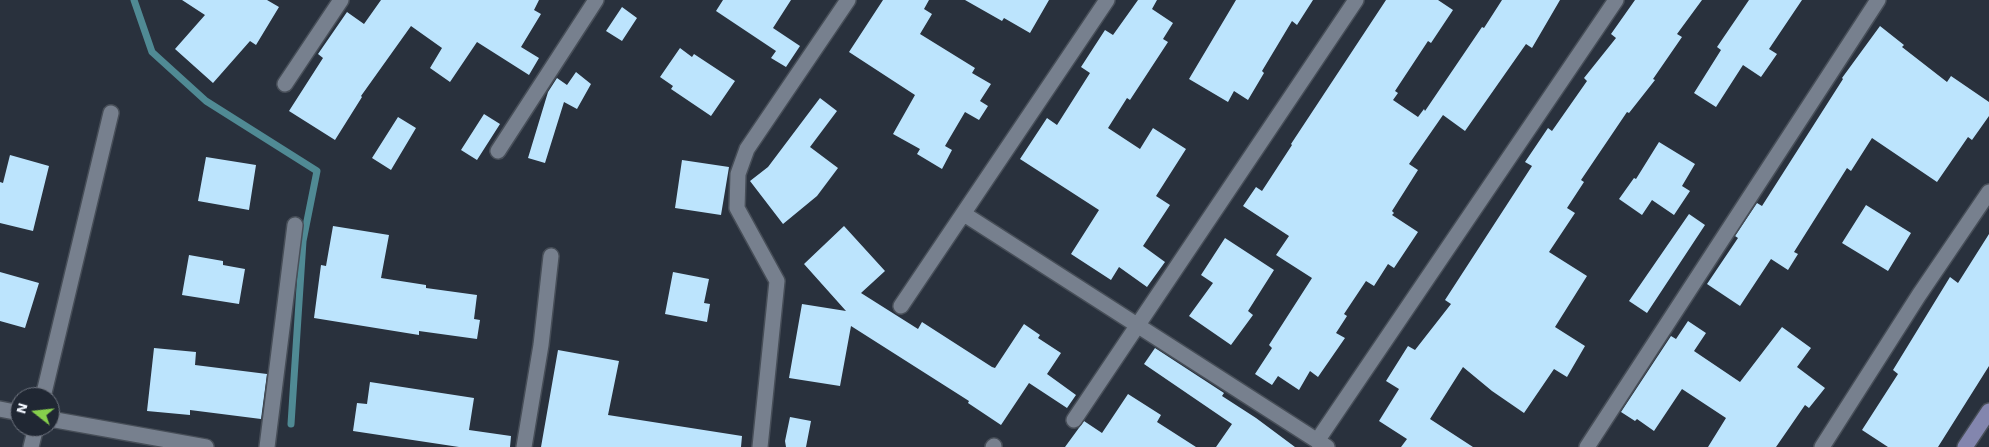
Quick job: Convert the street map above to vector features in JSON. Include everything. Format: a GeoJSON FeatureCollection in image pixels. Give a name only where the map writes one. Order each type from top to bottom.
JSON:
{"type":"FeatureCollection","features":[{"type":"Feature","properties":{"kind":"street"},"geometry":{"type":"LineString","coordinates":[[285,84],[341,0]]}},
{"type":"Feature","properties":{"kind":"street"},"geometry":{"type":"LineString","coordinates":[[498,151],[596,0]]}},
{"type":"Feature","properties":{"kind":"street"},"geometry":{"type":"LineString","coordinates":[[760,447],[777,280],[736,208],[738,174],[747,149],[848,0]]}},
{"type":"Feature","properties":{"kind":"street"},"geometry":{"type":"LineString","coordinates":[[901,306],[1107,0]]}},
{"type":"Feature","properties":{"kind":"street"},"geometry":{"type":"LineString","coordinates":[[1074,420],[1356,0]]}},
{"type":"Feature","properties":{"kind":"street"},"geometry":{"type":"LineString","coordinates":[[964,214],[1322,444],[1616,0]]}},
{"type":"Feature","properties":{"kind":"street"},"geometry":{"type":"LineString","coordinates":[[1587,447],[1878,0]]}},
{"type":"Feature","properties":{"kind":"street"},"geometry":{"type":"LineString","coordinates":[[45,387],[111,113]]}},
{"type":"Feature","properties":{"kind":"street"},"geometry":{"type":"LineString","coordinates":[[1822,447],[1989,192]]}},
{"type":"Feature","properties":{"kind":"street"},"geometry":{"type":"LineString","coordinates":[[267,447],[296,225]]}},
{"type":"Feature","properties":{"kind":"street"},"geometry":{"type":"LineString","coordinates":[[524,447],[541,345],[551,256]]}},
{"type":"Feature","properties":{"kind":"street"},"geometry":{"type":"LineString","coordinates":[[1968,446],[1989,411]]}},
{"type":"Feature","properties":{"kind":"street"},"geometry":{"type":"LineString","coordinates":[[60,421],[206,447]]}},
{"type":"Feature","properties":{"kind":"building"},"geometry":{"type":"Polygon","coordinates":[[[182,0],[267,0],[279,7],[256,45],[250,41],[213,83],[175,49],[205,15],[182,0]]]}},
{"type":"Feature","properties":{"kind":"building"},"geometry":{"type":"Polygon","coordinates":[[[381,0],[539,0],[534,10],[541,14],[521,47],[539,58],[529,75],[477,42],[450,82],[430,68],[442,48],[411,26],[361,96],[335,140],[289,111],[323,58],[318,54],[347,12],[364,24],[381,0]]]}},
{"type":"Feature","properties":{"kind":"building"},"geometry":{"type":"Polygon","coordinates":[[[723,0],[791,0],[773,28],[800,46],[786,67],[771,58],[776,51],[716,11],[723,0]]]}},
{"type":"Feature","properties":{"kind":"building"},"geometry":{"type":"Polygon","coordinates":[[[883,0],[929,0],[924,9],[932,14],[920,34],[975,68],[972,73],[991,84],[980,101],[988,106],[979,120],[965,112],[945,146],[952,150],[942,169],[917,154],[920,149],[893,134],[915,95],[849,52],[883,0]]]}},
{"type":"Feature","properties":{"kind":"building"},"geometry":{"type":"Polygon","coordinates":[[[965,0],[1049,0],[1030,33],[1004,18],[1002,21],[965,0]]]}},
{"type":"Feature","properties":{"kind":"building"},"geometry":{"type":"Polygon","coordinates":[[[1138,0],[1157,0],[1152,9],[1173,23],[1163,39],[1168,42],[1130,100],[1127,98],[1108,128],[1140,149],[1153,128],[1186,149],[1156,196],[1170,205],[1143,246],[1165,262],[1147,287],[1119,267],[1111,280],[1071,254],[1099,210],[1020,159],[1047,118],[1057,125],[1090,73],[1081,67],[1105,30],[1113,35],[1138,0]]]}},
{"type":"Feature","properties":{"kind":"building"},"geometry":{"type":"Polygon","coordinates":[[[1236,0],[1313,0],[1297,25],[1292,21],[1262,71],[1264,73],[1248,100],[1234,91],[1228,102],[1189,79],[1236,0]]]}},
{"type":"Feature","properties":{"kind":"building"},"geometry":{"type":"Polygon","coordinates":[[[1386,0],[1438,0],[1453,10],[1431,43],[1428,41],[1395,91],[1398,93],[1393,100],[1418,117],[1424,109],[1425,111],[1502,0],[1560,0],[1532,48],[1526,44],[1465,131],[1443,115],[1409,164],[1418,170],[1392,211],[1394,213],[1392,215],[1418,232],[1394,268],[1388,264],[1374,286],[1366,281],[1344,314],[1347,316],[1336,333],[1345,338],[1318,377],[1310,371],[1299,390],[1278,376],[1272,385],[1255,374],[1272,348],[1269,345],[1312,278],[1276,255],[1289,236],[1243,206],[1256,187],[1262,191],[1386,0]]]}},
{"type":"Feature","properties":{"kind":"building"},"geometry":{"type":"Polygon","coordinates":[[[1635,0],[1702,0],[1677,34],[1682,37],[1653,79],[1655,80],[1629,113],[1627,112],[1581,180],[1584,182],[1567,208],[1575,213],[1549,252],[1587,276],[1555,327],[1585,346],[1567,377],[1554,369],[1524,413],[1492,391],[1463,367],[1430,419],[1473,447],[1401,447],[1407,439],[1379,421],[1399,389],[1386,381],[1408,346],[1415,350],[1451,304],[1445,300],[1532,166],[1525,162],[1548,128],[1552,131],[1587,81],[1584,78],[1616,38],[1611,34],[1635,0]]]}},
{"type":"Feature","properties":{"kind":"building"},"geometry":{"type":"Polygon","coordinates":[[[1749,0],[1802,0],[1769,49],[1777,54],[1761,77],[1743,65],[1716,107],[1694,93],[1721,50],[1717,47],[1749,0]]]}},
{"type":"Feature","properties":{"kind":"building"},"geometry":{"type":"Polygon","coordinates":[[[622,7],[637,18],[622,41],[606,31],[622,7]]]}},
{"type":"Feature","properties":{"kind":"building"},"geometry":{"type":"Polygon","coordinates":[[[1880,26],[1904,45],[1902,47],[1947,82],[1951,76],[1989,102],[1989,116],[1972,140],[1968,137],[1937,182],[1872,138],[1851,171],[1847,168],[1794,252],[1798,254],[1788,270],[1771,259],[1740,306],[1707,284],[1738,238],[1735,236],[1757,203],[1762,206],[1842,78],[1880,26]]]}},
{"type":"Feature","properties":{"kind":"building"},"geometry":{"type":"Polygon","coordinates":[[[680,48],[692,57],[694,54],[735,81],[711,116],[671,89],[673,86],[660,77],[680,48]]]}},
{"type":"Feature","properties":{"kind":"building"},"geometry":{"type":"Polygon","coordinates":[[[576,72],[591,84],[577,109],[564,102],[545,163],[528,158],[548,92],[557,78],[567,85],[576,72]]]}},
{"type":"Feature","properties":{"kind":"building"},"geometry":{"type":"Polygon","coordinates":[[[820,98],[837,111],[810,147],[838,168],[817,196],[783,224],[750,181],[768,167],[820,98]]]}},
{"type":"Feature","properties":{"kind":"building"},"geometry":{"type":"Polygon","coordinates":[[[484,114],[500,124],[477,160],[461,150],[484,114]]]}},
{"type":"Feature","properties":{"kind":"building"},"geometry":{"type":"Polygon","coordinates":[[[398,117],[416,128],[391,170],[372,158],[398,117]]]}},
{"type":"Feature","properties":{"kind":"building"},"geometry":{"type":"Polygon","coordinates":[[[1659,142],[1695,164],[1682,186],[1690,191],[1674,215],[1652,200],[1642,215],[1619,199],[1634,178],[1636,179],[1659,142]]]}},
{"type":"Feature","properties":{"kind":"building"},"geometry":{"type":"Polygon","coordinates":[[[10,155],[49,166],[33,231],[0,223],[0,182],[3,183],[10,155]]]}},
{"type":"Feature","properties":{"kind":"building"},"geometry":{"type":"Polygon","coordinates":[[[206,157],[256,165],[249,210],[198,201],[206,157]]]}},
{"type":"Feature","properties":{"kind":"building"},"geometry":{"type":"Polygon","coordinates":[[[682,160],[729,167],[721,215],[675,208],[682,160]]]}},
{"type":"Feature","properties":{"kind":"building"},"geometry":{"type":"Polygon","coordinates":[[[1866,205],[1911,233],[1888,271],[1842,243],[1866,205]]]}},
{"type":"Feature","properties":{"kind":"building"},"geometry":{"type":"Polygon","coordinates":[[[1689,214],[1705,225],[1647,313],[1629,301],[1689,214]]]}},
{"type":"Feature","properties":{"kind":"building"},"geometry":{"type":"Polygon","coordinates":[[[333,226],[389,235],[381,278],[426,285],[426,288],[477,295],[474,319],[480,320],[477,339],[419,331],[419,335],[314,318],[321,265],[326,266],[333,226]]]}},
{"type":"Feature","properties":{"kind":"building"},"geometry":{"type":"Polygon","coordinates":[[[844,226],[885,271],[861,293],[918,329],[922,322],[995,368],[1024,324],[1040,335],[1038,338],[1061,353],[1047,374],[1076,395],[1067,408],[1029,383],[1001,425],[968,403],[969,401],[851,326],[840,386],[789,378],[802,304],[846,311],[804,264],[844,226]]]}},
{"type":"Feature","properties":{"kind":"building"},"geometry":{"type":"Polygon","coordinates":[[[1989,234],[1989,366],[1938,447],[1888,447],[1862,430],[1898,374],[1893,370],[1950,277],[1958,283],[1989,234]]]}},
{"type":"Feature","properties":{"kind":"building"},"geometry":{"type":"Polygon","coordinates":[[[1225,238],[1274,270],[1248,311],[1253,315],[1231,345],[1189,316],[1213,283],[1201,275],[1225,238]]]}},
{"type":"Feature","properties":{"kind":"building"},"geometry":{"type":"Polygon","coordinates":[[[189,255],[223,261],[223,265],[245,269],[239,304],[182,295],[189,255]]]}},
{"type":"Feature","properties":{"kind":"building"},"geometry":{"type":"Polygon","coordinates":[[[0,272],[39,283],[25,328],[0,321],[0,272]]]}},
{"type":"Feature","properties":{"kind":"building"},"geometry":{"type":"Polygon","coordinates":[[[673,272],[709,279],[704,303],[710,304],[707,322],[665,314],[673,272]]]}},
{"type":"Feature","properties":{"kind":"building"},"geometry":{"type":"Polygon","coordinates":[[[1688,321],[1706,333],[1694,351],[1740,382],[1782,327],[1811,348],[1797,367],[1825,388],[1809,408],[1805,405],[1776,447],[1708,447],[1726,418],[1682,389],[1654,431],[1637,419],[1635,421],[1621,412],[1671,336],[1676,339],[1688,321]]]}},
{"type":"Feature","properties":{"kind":"building"},"geometry":{"type":"Polygon","coordinates":[[[154,348],[196,352],[195,365],[267,374],[261,419],[190,410],[190,415],[147,411],[154,348]]]}},
{"type":"Feature","properties":{"kind":"building"},"geometry":{"type":"Polygon","coordinates":[[[1155,348],[1224,393],[1222,396],[1295,447],[1216,447],[1232,424],[1144,364],[1155,348]]]}},
{"type":"Feature","properties":{"kind":"building"},"geometry":{"type":"Polygon","coordinates":[[[558,350],[619,361],[608,415],[742,436],[741,447],[541,447],[558,350]]]}},
{"type":"Feature","properties":{"kind":"building"},"geometry":{"type":"Polygon","coordinates":[[[370,382],[474,398],[469,430],[511,436],[510,447],[459,447],[353,431],[357,403],[367,404],[370,382]]]}},
{"type":"Feature","properties":{"kind":"building"},"geometry":{"type":"Polygon","coordinates":[[[1128,394],[1161,415],[1157,422],[1196,447],[1065,447],[1084,421],[1102,433],[1128,394]]]}},
{"type":"Feature","properties":{"kind":"building"},"geometry":{"type":"Polygon","coordinates":[[[790,417],[811,421],[806,447],[786,447],[785,441],[790,417]]]}},
{"type":"Feature","properties":{"kind":"waterway"},"geometry":{"type":"LineString","coordinates":[[134,0],[152,52],[206,101],[317,171],[303,241],[291,424]]}}]}
